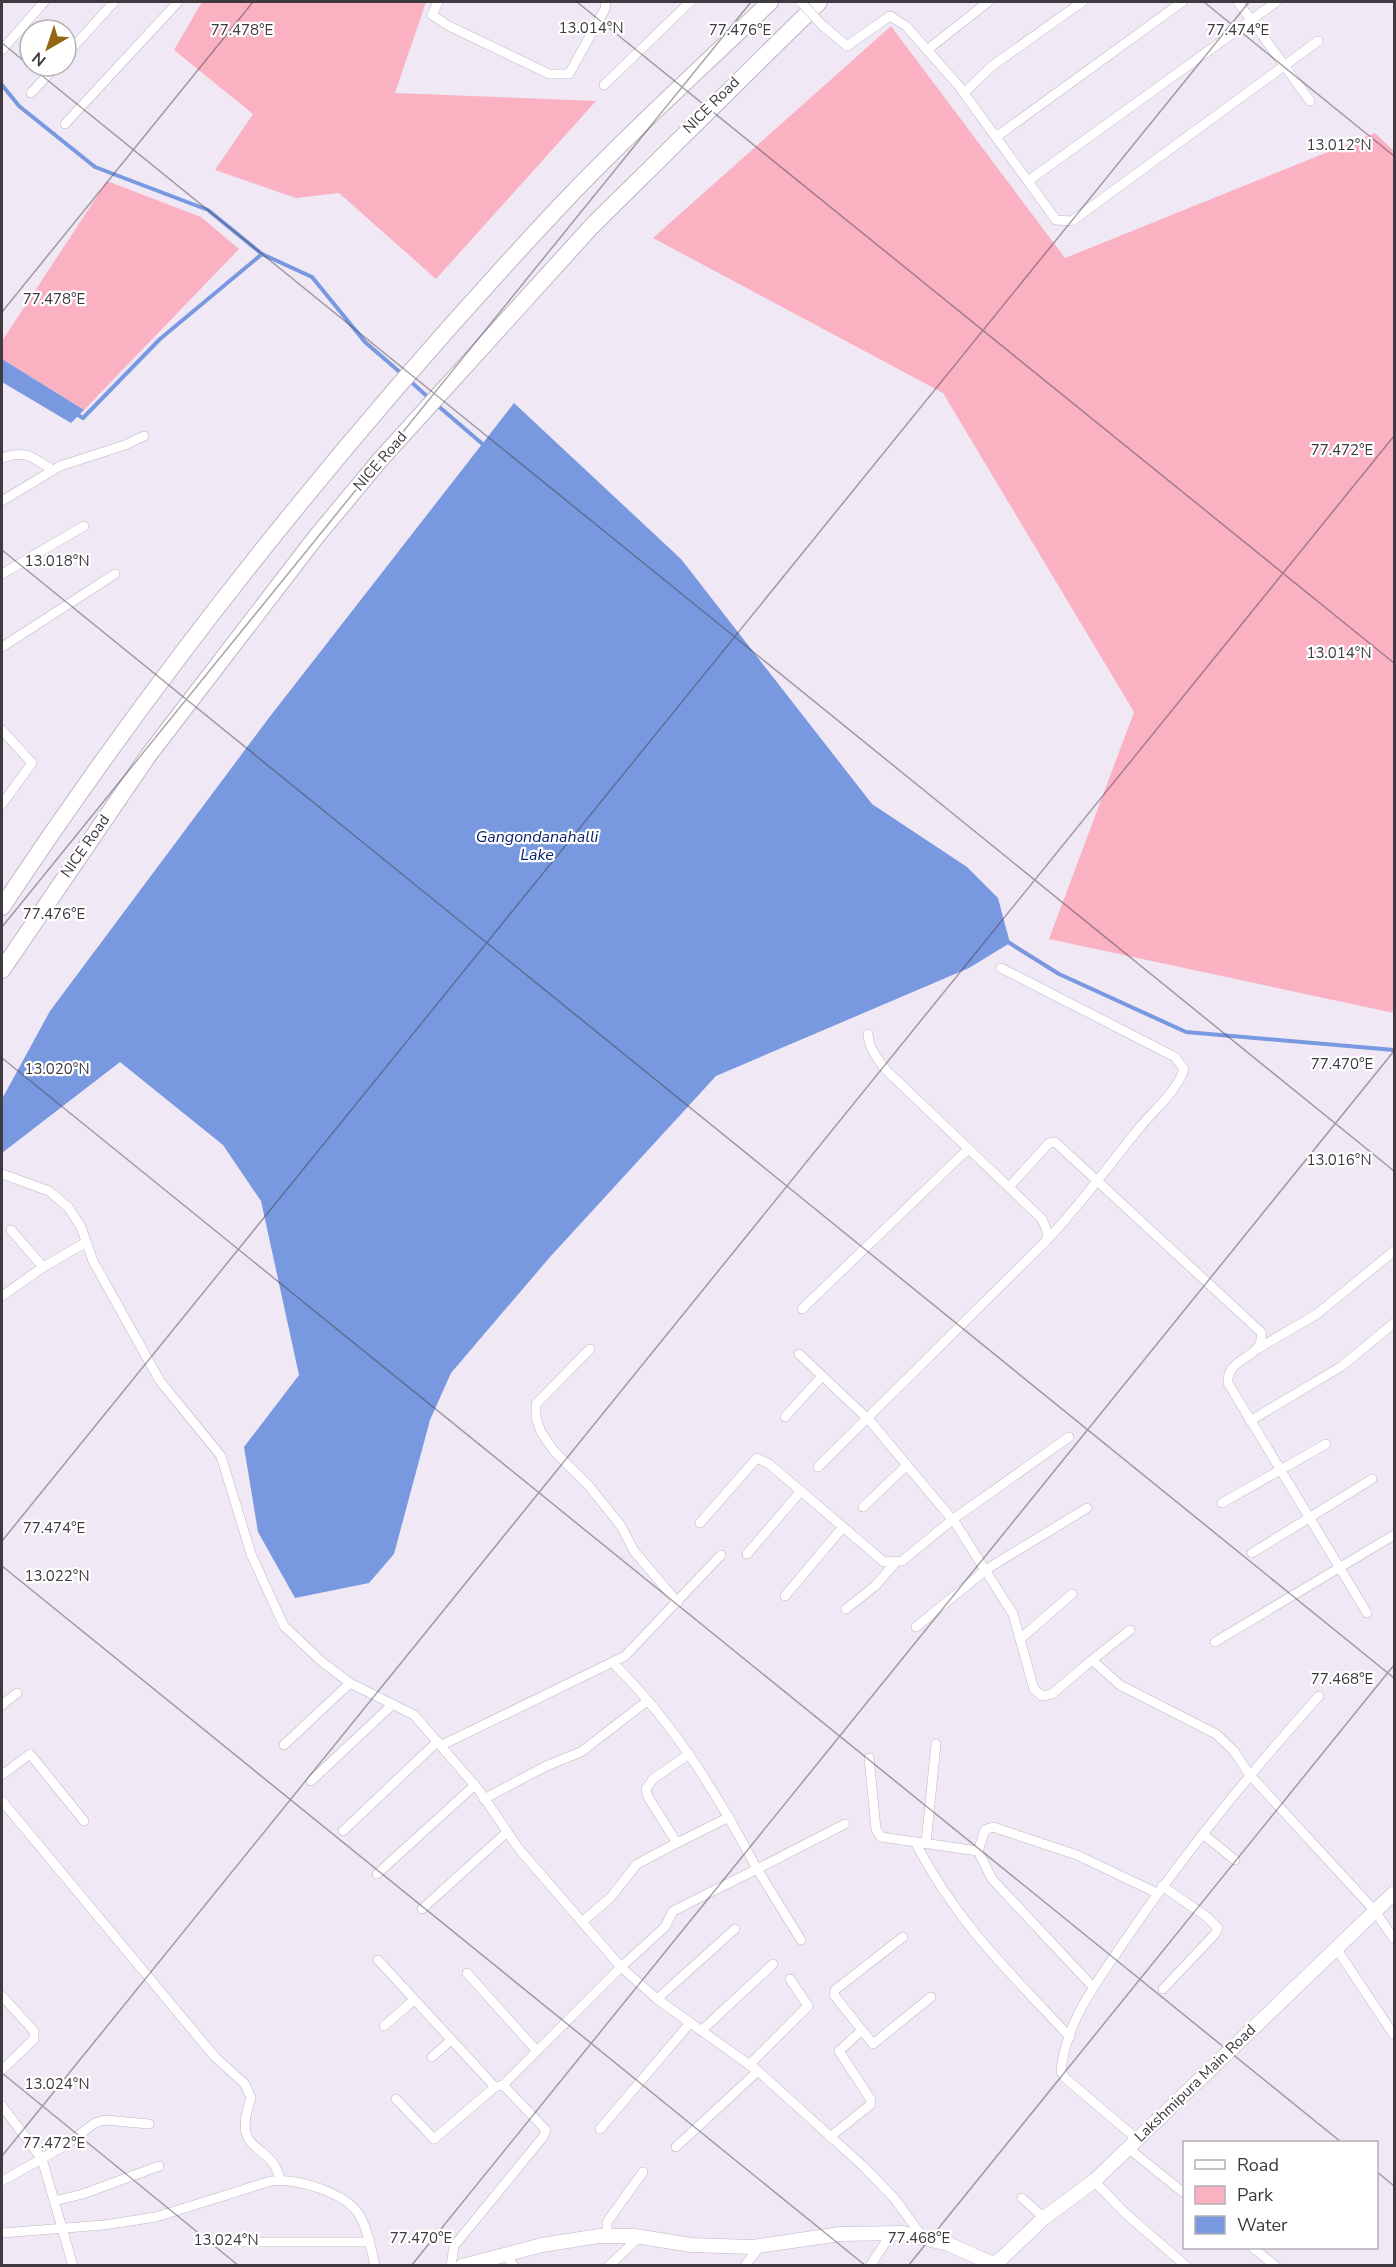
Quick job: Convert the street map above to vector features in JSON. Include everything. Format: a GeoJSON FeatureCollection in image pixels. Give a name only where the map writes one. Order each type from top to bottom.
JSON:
{"type":"FeatureCollection","features":[{"type":"Feature","properties":{"kind":"highway"},"geometry":{"type":"LineString","coordinates":[[2,908],[120,737],[200,630],[406,378],[562,204],[771,2]]}},
{"type":"Feature","properties":{"kind":"highway","name":"NICE Road"},"geometry":{"type":"LineString","coordinates":[[2,970],[148,756],[316,537],[432,400],[600,218],[819,2]]}},
{"type":"Feature","properties":{"kind":"street"},"geometry":{"type":"LineString","coordinates":[[2,50],[44,2]]}},
{"type":"Feature","properties":{"kind":"street"},"geometry":{"type":"LineString","coordinates":[[78,42],[114,2]]}},
{"type":"Feature","properties":{"kind":"street"},"geometry":{"type":"LineString","coordinates":[[65,124],[178,2]]}},
{"type":"Feature","properties":{"kind":"street"},"geometry":{"type":"LineString","coordinates":[[438,2],[432,15],[449,26],[549,74],[569,74],[605,9],[606,2]]}},
{"type":"Feature","properties":{"kind":"street"},"geometry":{"type":"LineString","coordinates":[[604,84],[690,2]]}},
{"type":"Feature","properties":{"kind":"street"},"geometry":{"type":"LineString","coordinates":[[801,2],[822,25],[847,46],[890,16],[906,26],[964,93],[1056,220],[1072,221],[1318,41]]}},
{"type":"Feature","properties":{"kind":"street"},"geometry":{"type":"LineString","coordinates":[[927,50],[988,2]]}},
{"type":"Feature","properties":{"kind":"street"},"geometry":{"type":"LineString","coordinates":[[964,93],[992,66],[1082,2]]}},
{"type":"Feature","properties":{"kind":"street"},"geometry":{"type":"LineString","coordinates":[[996,137],[1182,2]]}},
{"type":"Feature","properties":{"kind":"street"},"geometry":{"type":"LineString","coordinates":[[1238,2],[1310,101]]}},
{"type":"Feature","properties":{"kind":"street"},"geometry":{"type":"LineString","coordinates":[[1028,181],[1276,2]]}},
{"type":"Feature","properties":{"kind":"street"},"geometry":{"type":"LineString","coordinates":[[31,93],[45,78]]}},
{"type":"Feature","properties":{"kind":"street"},"geometry":{"type":"LineString","coordinates":[[2,501],[53,470],[144,436]]}},
{"type":"Feature","properties":{"kind":"street"},"geometry":{"type":"LineString","coordinates":[[2,458],[15,453],[27,454],[53,470]]}},
{"type":"Feature","properties":{"kind":"street"},"geometry":{"type":"LineString","coordinates":[[2,574],[84,526]]}},
{"type":"Feature","properties":{"kind":"street"},"geometry":{"type":"LineString","coordinates":[[2,647],[115,574]]}},
{"type":"Feature","properties":{"kind":"street"},"geometry":{"type":"LineString","coordinates":[[2,730],[32,763],[2,804]]}},
{"type":"Feature","properties":{"kind":"street"},"geometry":{"type":"LineString","coordinates":[[818,1467],[1047,1240],[1098,1182],[1180,1081],[1184,1069],[1175,1057],[1001,968]]}},
{"type":"Feature","properties":{"kind":"street"},"geometry":{"type":"LineString","coordinates":[[868,1034],[874,1055],[886,1070],[1042,1219],[1047,1231],[1047,1240]]}},
{"type":"Feature","properties":{"kind":"street"},"geometry":{"type":"LineString","coordinates":[[1009,1187],[1049,1143],[1055,1142],[1247,1317],[1260,1332],[1262,1341],[1259,1348]]}},
{"type":"Feature","properties":{"kind":"street"},"geometry":{"type":"LineString","coordinates":[[802,1309],[968,1149]]}},
{"type":"Feature","properties":{"kind":"street"},"geometry":{"type":"LineString","coordinates":[[2,1174],[49,1191],[68,1207],[81,1227],[85,1243],[160,1381],[221,1456],[251,1554],[284,1626],[321,1661],[350,1683],[414,1715],[475,1785],[506,1833],[621,1967],[657,1999],[758,2071],[863,2166],[894,2198],[922,2236]]}},
{"type":"Feature","properties":{"kind":"street"},"geometry":{"type":"LineString","coordinates":[[11,1230],[43,1267]]}},
{"type":"Feature","properties":{"kind":"street"},"geometry":{"type":"LineString","coordinates":[[2,1296],[43,1267],[85,1243]]}},
{"type":"Feature","properties":{"kind":"street"},"geometry":{"type":"LineString","coordinates":[[1367,1613],[1231,1391],[1227,1374],[1230,1368],[1259,1348],[1317,1314],[1395,1251]]}},
{"type":"Feature","properties":{"kind":"street"},"geometry":{"type":"LineString","coordinates":[[1250,1421],[1342,1366],[1395,1323]]}},
{"type":"Feature","properties":{"kind":"street"},"geometry":{"type":"LineString","coordinates":[[590,1350],[536,1404],[538,1425],[554,1451],[590,1486],[621,1526],[634,1551],[678,1603]]}},
{"type":"Feature","properties":{"kind":"street"},"geometry":{"type":"LineString","coordinates":[[799,1354],[866,1417],[952,1520],[987,1569],[1013,1614],[1035,1689],[1042,1696],[1052,1694],[1130,1630]]}},
{"type":"Feature","properties":{"kind":"street"},"geometry":{"type":"LineString","coordinates":[[785,1417],[822,1376]]}},
{"type":"Feature","properties":{"kind":"street"},"geometry":{"type":"LineString","coordinates":[[700,1523],[757,1458],[769,1464],[884,1562],[895,1563],[902,1561],[952,1520],[1069,1437]]}},
{"type":"Feature","properties":{"kind":"street"},"geometry":{"type":"LineString","coordinates":[[1222,1503],[1326,1444]]}},
{"type":"Feature","properties":{"kind":"street"},"geometry":{"type":"LineString","coordinates":[[863,1508],[907,1465]]}},
{"type":"Feature","properties":{"kind":"street"},"geometry":{"type":"LineString","coordinates":[[1252,1552],[1372,1479]]}},
{"type":"Feature","properties":{"kind":"street"},"geometry":{"type":"LineString","coordinates":[[747,1554],[801,1491]]}},
{"type":"Feature","properties":{"kind":"street"},"geometry":{"type":"LineString","coordinates":[[916,1627],[987,1569],[1087,1508]]}},
{"type":"Feature","properties":{"kind":"street"},"geometry":{"type":"LineString","coordinates":[[785,1596],[843,1527]]}},
{"type":"Feature","properties":{"kind":"street"},"geometry":{"type":"LineString","coordinates":[[1215,1642],[1395,1535]]}},
{"type":"Feature","properties":{"kind":"street"},"geometry":{"type":"LineString","coordinates":[[343,1831],[440,1743],[625,1656],[678,1603],[721,1555]]}},
{"type":"Feature","properties":{"kind":"street"},"geometry":{"type":"LineString","coordinates":[[846,1609],[875,1586],[895,1563]]}},
{"type":"Feature","properties":{"kind":"street"},"geometry":{"type":"LineString","coordinates":[[1020,1639],[1072,1594]]}},
{"type":"Feature","properties":{"kind":"street"},"geometry":{"type":"LineString","coordinates":[[1092,1660],[1120,1685],[1216,1734],[1234,1751],[1249,1774],[1375,1911],[1395,1939]]}},
{"type":"Feature","properties":{"kind":"street"},"geometry":{"type":"LineString","coordinates":[[613,1663],[689,1754],[801,1940]]}},
{"type":"Feature","properties":{"kind":"street"},"geometry":{"type":"LineString","coordinates":[[284,1745],[350,1683]]}},
{"type":"Feature","properties":{"kind":"street"},"geometry":{"type":"LineString","coordinates":[[2,1705],[17,1693]]}},
{"type":"Feature","properties":{"kind":"street"},"geometry":{"type":"LineString","coordinates":[[1183,2191],[1065,2078],[1061,2071],[1062,2063],[1074,2020],[1093,1987],[1160,1889],[1249,1774],[1319,1696]]}},
{"type":"Feature","properties":{"kind":"street"},"geometry":{"type":"LineString","coordinates":[[484,1799],[546,1766],[581,1752],[647,1701]]}},
{"type":"Feature","properties":{"kind":"street"},"geometry":{"type":"LineString","coordinates":[[311,1781],[393,1704]]}},
{"type":"Feature","properties":{"kind":"street"},"geometry":{"type":"LineString","coordinates":[[926,1843],[936,1744]]}},
{"type":"Feature","properties":{"kind":"street"},"geometry":{"type":"LineString","coordinates":[[2,1775],[30,1754],[84,1821]]}},
{"type":"Feature","properties":{"kind":"street"},"geometry":{"type":"LineString","coordinates":[[678,1843],[648,1797],[646,1788],[653,1779],[689,1754]]}},
{"type":"Feature","properties":{"kind":"street"},"geometry":{"type":"LineString","coordinates":[[869,1758],[876,1829],[881,1837],[978,1851]]}},
{"type":"Feature","properties":{"kind":"street"},"geometry":{"type":"LineString","coordinates":[[377,1874],[475,1785]]}},
{"type":"Feature","properties":{"kind":"street"},"geometry":{"type":"LineString","coordinates":[[2,1802],[216,2057],[245,2084],[251,2098],[243,2118],[244,2129],[254,2146],[274,2165],[280,2180]]}},
{"type":"Feature","properties":{"kind":"street"},"geometry":{"type":"LineString","coordinates":[[582,1922],[610,1898],[637,1864],[729,1817]]}},
{"type":"Feature","properties":{"kind":"street"},"geometry":{"type":"LineString","coordinates":[[396,2099],[434,2139],[499,2086],[537,2051],[664,1927],[676,1908],[845,1824]]}},
{"type":"Feature","properties":{"kind":"street"},"geometry":{"type":"LineString","coordinates":[[1093,1987],[992,1880],[978,1851],[986,1830],[993,1827],[1077,1855],[1160,1889],[1207,1917],[1218,1928],[1215,1934],[1162,1989]]}},
{"type":"Feature","properties":{"kind":"street"},"geometry":{"type":"LineString","coordinates":[[422,1909],[506,1833]]}},
{"type":"Feature","properties":{"kind":"street"},"geometry":{"type":"LineString","coordinates":[[1203,1834],[1235,1860]]}},
{"type":"Feature","properties":{"kind":"street"},"geometry":{"type":"LineString","coordinates":[[915,1842],[931,1872],[974,1936],[1070,2037]]}},
{"type":"Feature","properties":{"kind":"street","name":"Lakshmipura Main Road"},"geometry":{"type":"LineString","coordinates":[[997,2264],[1044,2218],[1094,2181],[1395,1893]]}},
{"type":"Feature","properties":{"kind":"street"},"geometry":{"type":"LineString","coordinates":[[657,1999],[735,1929]]}},
{"type":"Feature","properties":{"kind":"street"},"geometry":{"type":"LineString","coordinates":[[903,1937],[835,1990],[834,1995],[870,2042],[875,2043],[931,1997]]}},
{"type":"Feature","properties":{"kind":"street"},"geometry":{"type":"LineString","coordinates":[[1336,1948],[1395,2035]]}},
{"type":"Feature","properties":{"kind":"street"},"geometry":{"type":"LineString","coordinates":[[378,1960],[451,2040],[546,2130],[543,2137],[476,2216],[454,2246],[451,2265]]}},
{"type":"Feature","properties":{"kind":"street"},"geometry":{"type":"LineString","coordinates":[[700,2031],[773,1964]]}},
{"type":"Feature","properties":{"kind":"street"},"geometry":{"type":"LineString","coordinates":[[466,1973],[537,2051]]}},
{"type":"Feature","properties":{"kind":"street"},"geometry":{"type":"LineString","coordinates":[[749,2065],[808,2006],[790,1979]]}},
{"type":"Feature","properties":{"kind":"street"},"geometry":{"type":"LineString","coordinates":[[2,1996],[34,2031],[34,2039],[2,2070]]}},
{"type":"Feature","properties":{"kind":"street"},"geometry":{"type":"LineString","coordinates":[[384,2026],[414,2000]]}},
{"type":"Feature","properties":{"kind":"street"},"geometry":{"type":"LineString","coordinates":[[600,2129],[690,2023]]}},
{"type":"Feature","properties":{"kind":"street"},"geometry":{"type":"LineString","coordinates":[[830,2137],[870,2106],[871,2100],[839,2051],[861,2031]]}},
{"type":"Feature","properties":{"kind":"street"},"geometry":{"type":"LineString","coordinates":[[432,2057],[451,2040]]}},
{"type":"Feature","properties":{"kind":"street"},"geometry":{"type":"LineString","coordinates":[[676,2147],[758,2071]]}},
{"type":"Feature","properties":{"kind":"street"},"geometry":{"type":"LineString","coordinates":[[2,2106],[42,2159],[73,2265]]}},
{"type":"Feature","properties":{"kind":"street"},"geometry":{"type":"LineString","coordinates":[[2,2181],[42,2159],[95,2123],[105,2120],[149,2124]]}},
{"type":"Feature","properties":{"kind":"street"},"geometry":{"type":"LineString","coordinates":[[54,2201],[83,2194],[159,2166]]}},
{"type":"Feature","properties":{"kind":"street"},"geometry":{"type":"LineString","coordinates":[[607,2236],[607,2222],[643,2172]]}},
{"type":"Feature","properties":{"kind":"street"},"geometry":{"type":"LineString","coordinates":[[2,2233],[156,2217],[280,2180],[305,2184],[344,2200],[359,2214],[370,2242],[375,2265]]}},
{"type":"Feature","properties":{"kind":"street"},"geometry":{"type":"LineString","coordinates":[[1094,2181],[1125,2213],[1186,2265]]}},
{"type":"Feature","properties":{"kind":"street"},"geometry":{"type":"LineString","coordinates":[[1022,2198],[1044,2218]]}},
{"type":"Feature","properties":{"kind":"street"},"geometry":{"type":"LineString","coordinates":[[870,2265],[885,2243],[888,2233]]}},
{"type":"Feature","properties":{"kind":"street"},"geometry":{"type":"LineString","coordinates":[[462,2265],[509,2260],[542,2245],[607,2236],[639,2237],[691,2245],[760,2246],[840,2234],[888,2233],[922,2236],[997,2264]]}},
{"type":"Feature","properties":{"kind":"street"},"geometry":{"type":"LineString","coordinates":[[611,2265],[639,2237]]}},
{"type":"Feature","properties":{"kind":"street"},"geometry":{"type":"LineString","coordinates":[[233,2242],[370,2242]]}},
{"type":"Feature","properties":{"kind":"street"},"geometry":{"type":"LineString","coordinates":[[745,2265],[760,2246]]}},
{"type":"Feature","properties":{"kind":"street"},"geometry":{"type":"LineString","coordinates":[[1256,2249],[1276,2265]]}},
{"type":"Feature","properties":{"kind":"green space"},"geometry":{"type":"Polygon","coordinates":[[[202,2],[426,2],[395,93],[596,101],[436,279],[339,193],[296,198],[215,170],[253,114],[174,50],[202,2]]]}},
{"type":"Feature","properties":{"kind":"green space"},"geometry":{"type":"Polygon","coordinates":[[[891,26],[1065,258],[1375,133],[1394,151],[1394,1013],[1049,939],[1134,712],[943,393],[653,238],[891,26]]]}},
{"type":"Feature","properties":{"kind":"green space"},"geometry":{"type":"Polygon","coordinates":[[[107,181],[201,217],[239,249],[84,410],[2,359],[2,341],[107,181]]]}},
{"type":"Feature","properties":{"kind":"water"},"geometry":{"type":"Polygon","coordinates":[[[2,359],[84,410],[71,423],[2,382],[2,359]]]}},
{"type":"Feature","properties":{"kind":"water","name":"Gangondanahalli Lake"},"geometry":{"type":"Polygon","coordinates":[[[514,403],[681,559],[872,804],[967,867],[998,898],[1010,943],[969,968],[716,1076],[550,1257],[451,1373],[430,1420],[394,1554],[369,1583],[295,1598],[258,1532],[244,1447],[299,1375],[261,1201],[223,1145],[120,1062],[2,1153],[2,1099],[50,1011],[268,719],[514,403]]]}},
{"type":"Feature","properties":{"kind":"waterway"},"geometry":{"type":"LineString","coordinates":[[2,85],[19,106],[95,167],[208,210],[262,254]]}},
{"type":"Feature","properties":{"kind":"waterway"},"geometry":{"type":"LineString","coordinates":[[76,414],[83,418],[160,339],[262,254],[312,277],[365,342],[402,374]]}},
{"type":"Feature","properties":{"kind":"waterway"},"geometry":{"type":"LineString","coordinates":[[410,381],[429,398]]}},
{"type":"Feature","properties":{"kind":"waterway"},"geometry":{"type":"LineString","coordinates":[[437,405],[486,447]]}},
{"type":"Feature","properties":{"kind":"waterway"},"geometry":{"type":"LineString","coordinates":[[1008,942],[1059,974],[1186,1032],[1394,1050]]}}]}
